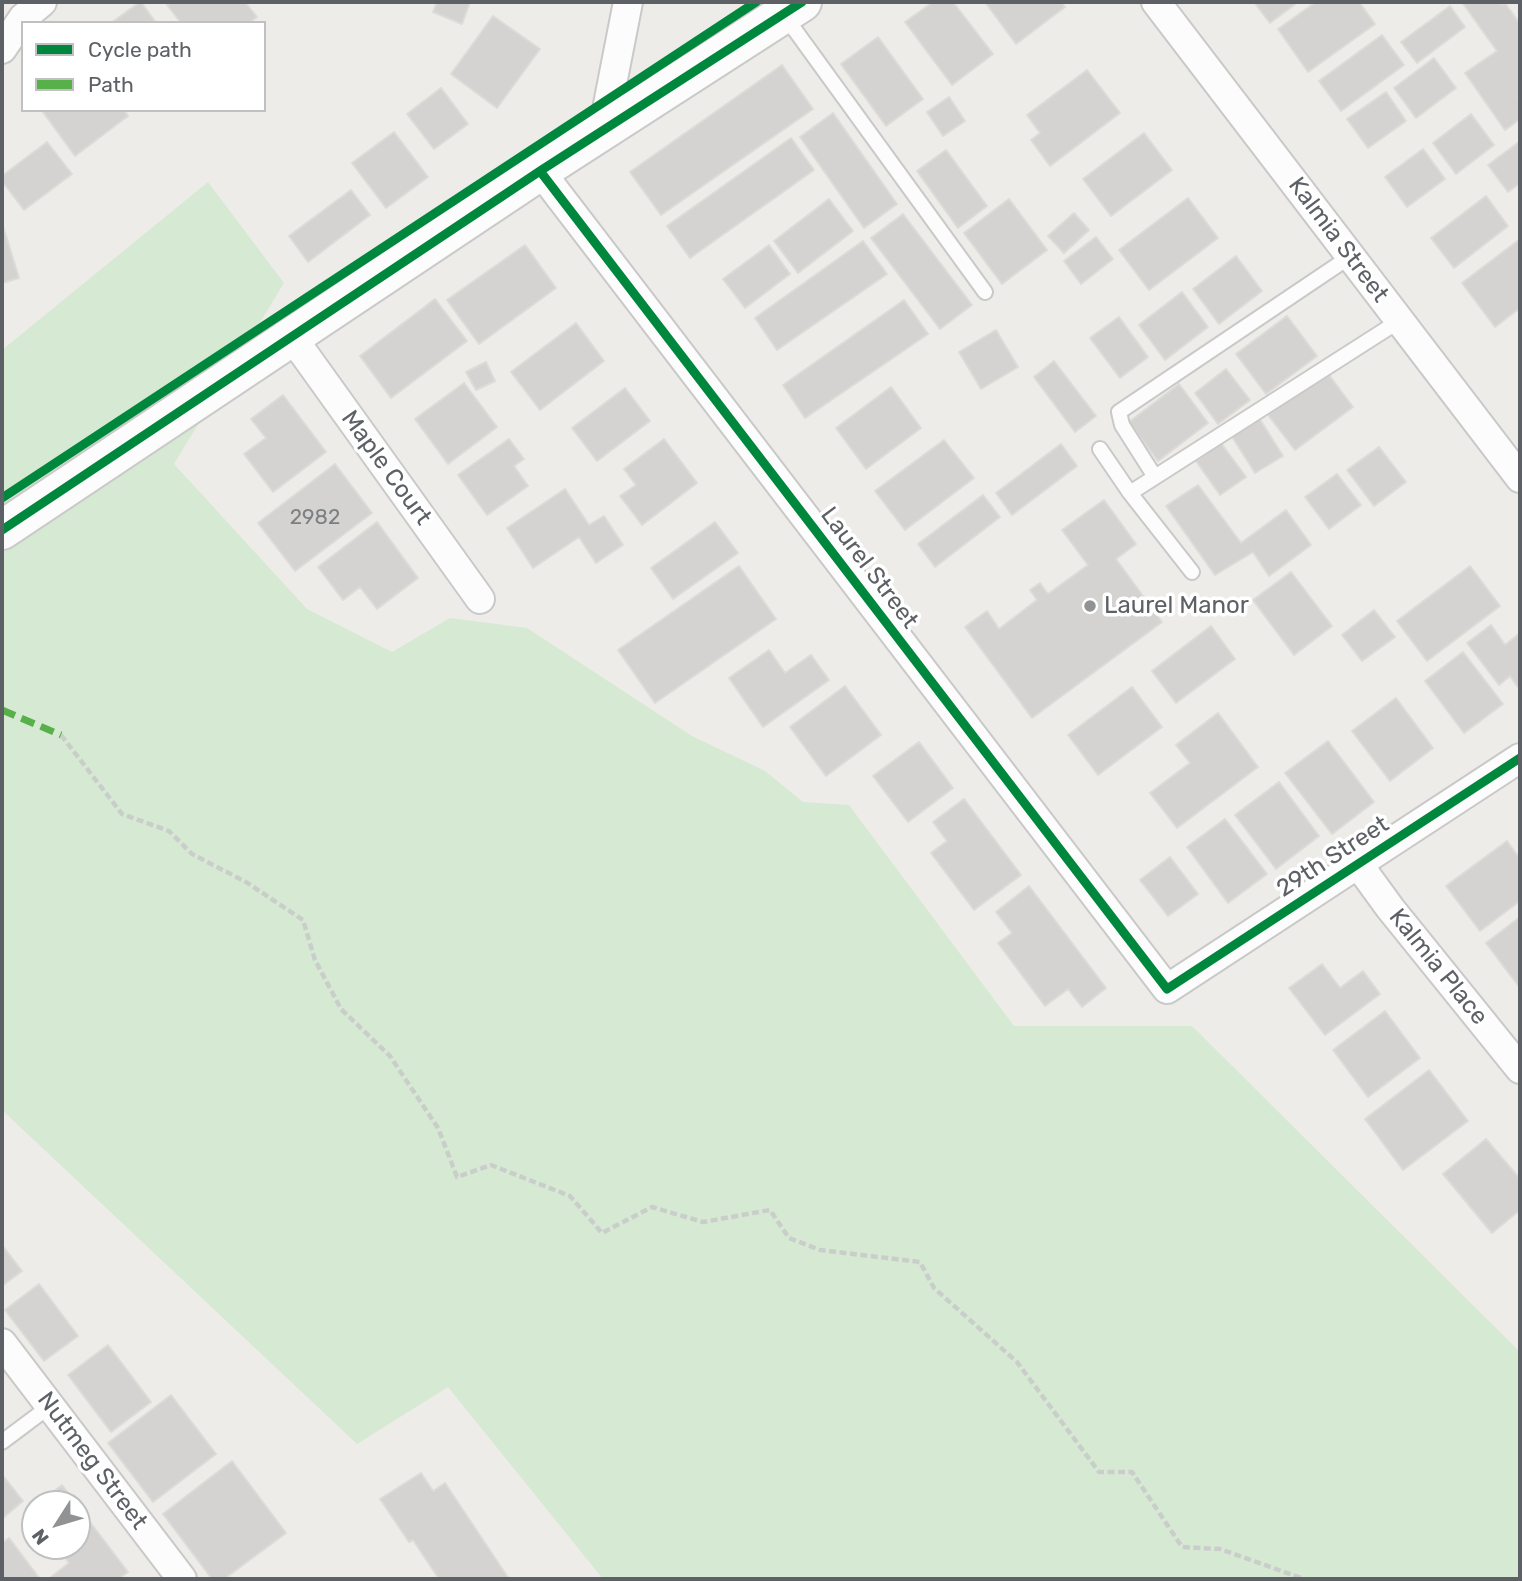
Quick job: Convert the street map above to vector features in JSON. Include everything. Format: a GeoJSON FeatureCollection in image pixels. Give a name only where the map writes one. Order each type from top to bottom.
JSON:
{"type":"FeatureCollection","features":[{"type":"Feature","properties":{"kind":"main road"},"geometry":{"type":"LineString","coordinates":[[2,530],[540,171],[792,8]]}},
{"type":"Feature","properties":{"kind":"street"},"geometry":{"type":"LineString","coordinates":[[2,49],[23,18],[42,2]]}},
{"type":"Feature","properties":{"kind":"street"},"geometry":{"type":"LineString","coordinates":[[603,130],[628,2]]}},
{"type":"Feature","properties":{"kind":"street","name":"Kalmia Street"},"geometry":{"type":"LineString","coordinates":[[1156,2],[1520,478]]}},
{"type":"Feature","properties":{"kind":"street","name":"Laurel Street"},"geometry":{"type":"LineString","coordinates":[[540,171],[1167,989]]}},
{"type":"Feature","properties":{"kind":"street","name":"Maple Court"},"geometry":{"type":"LineString","coordinates":[[292,337],[480,599]]}},
{"type":"Feature","properties":{"kind":"street","name":"29th Street"},"geometry":{"type":"LineString","coordinates":[[1167,989],[1358,864],[1518,764]]}},
{"type":"Feature","properties":{"kind":"street","name":"Kalmia Place"},"geometry":{"type":"LineString","coordinates":[[1358,864],[1390,908],[1520,1069]]}},
{"type":"Feature","properties":{"kind":"street","name":"Nutmeg Street"},"geometry":{"type":"LineString","coordinates":[[2,1343],[181,1579]]}},
{"type":"Feature","properties":{"kind":"lane"},"geometry":{"type":"LineString","coordinates":[[792,8],[985,292]]}},
{"type":"Feature","properties":{"kind":"lane"},"geometry":{"type":"LineString","coordinates":[[1155,477],[1122,425],[1119,412],[1351,256]]}},
{"type":"Feature","properties":{"kind":"lane"},"geometry":{"type":"LineString","coordinates":[[1130,493],[1399,321]]}},
{"type":"Feature","properties":{"kind":"lane"},"geometry":{"type":"LineString","coordinates":[[1100,449],[1130,493],[1192,572]]}},
{"type":"Feature","properties":{"kind":"lane"},"geometry":{"type":"LineString","coordinates":[[2,1442],[50,1406]]}},
{"type":"Feature","properties":{"kind":"path"},"geometry":{"type":"LineString","coordinates":[[61,735],[122,814],[169,831],[192,855],[246,882],[303,920],[315,960],[341,1009],[390,1056],[438,1128],[457,1177],[491,1165],[570,1196],[602,1234],[652,1208],[703,1222],[770,1210],[789,1238],[820,1251],[920,1262],[934,1288],[1017,1362],[1099,1472],[1132,1472],[1182,1547],[1220,1549],[1304,1579]]}},
{"type":"Feature","properties":{"kind":"green space"},"geometry":{"type":"Polygon","coordinates":[[[208,182],[284,283],[174,464],[307,609],[392,652],[450,618],[527,628],[692,736],[765,771],[803,802],[849,805],[1014,1026],[1192,1026],[1520,1352],[1520,1579],[603,1579],[448,1387],[357,1444],[2,1110],[2,350],[208,182]]]}},
{"type":"Feature","properties":{"kind":"building"},"geometry":{"type":"Polygon","coordinates":[[[140,2],[155,21],[114,21],[140,2]]]}},
{"type":"Feature","properties":{"kind":"building"},"geometry":{"type":"Polygon","coordinates":[[[171,2],[245,2],[257,17],[252,21],[179,21],[167,5],[171,2]]]}},
{"type":"Feature","properties":{"kind":"building"},"geometry":{"type":"Polygon","coordinates":[[[437,2],[470,2],[462,24],[433,12],[437,2]]]}},
{"type":"Feature","properties":{"kind":"building"},"geometry":{"type":"Polygon","coordinates":[[[933,2],[953,2],[993,54],[952,85],[905,22],[933,2]]]}},
{"type":"Feature","properties":{"kind":"building"},"geometry":{"type":"Polygon","coordinates":[[[985,2],[1061,2],[1065,7],[1016,44],[985,2]]]}},
{"type":"Feature","properties":{"kind":"building"},"geometry":{"type":"Polygon","coordinates":[[[1254,2],[1298,2],[1270,23],[1254,2]]]}},
{"type":"Feature","properties":{"kind":"building"},"geometry":{"type":"Polygon","coordinates":[[[1316,2],[1359,2],[1375,24],[1308,72],[1278,29],[1316,2]]]}},
{"type":"Feature","properties":{"kind":"building"},"geometry":{"type":"Polygon","coordinates":[[[1462,2],[1505,3],[1520,24],[1520,119],[1505,130],[1465,73],[1497,51],[1462,2]]]}},
{"type":"Feature","properties":{"kind":"building"},"geometry":{"type":"Polygon","coordinates":[[[1450,6],[1465,27],[1417,63],[1401,42],[1450,6]]]}},
{"type":"Feature","properties":{"kind":"building"},"geometry":{"type":"Polygon","coordinates":[[[493,16],[540,49],[497,108],[451,74],[493,16]]]}},
{"type":"Feature","properties":{"kind":"building"},"geometry":{"type":"Polygon","coordinates":[[[1382,35],[1404,65],[1341,111],[1319,81],[1382,35]]]}},
{"type":"Feature","properties":{"kind":"building"},"geometry":{"type":"Polygon","coordinates":[[[878,37],[923,99],[886,126],[841,64],[878,37]]]}},
{"type":"Feature","properties":{"kind":"building"},"geometry":{"type":"Polygon","coordinates":[[[1434,58],[1456,88],[1416,118],[1394,88],[1434,58]]]}},
{"type":"Feature","properties":{"kind":"building"},"geometry":{"type":"Polygon","coordinates":[[[782,65],[813,109],[661,215],[630,172],[782,65]]]}},
{"type":"Feature","properties":{"kind":"building"},"geometry":{"type":"Polygon","coordinates":[[[1087,70],[1120,113],[1050,166],[1031,140],[1040,133],[1027,115],[1087,70]]]}},
{"type":"Feature","properties":{"kind":"building"},"geometry":{"type":"Polygon","coordinates":[[[441,88],[468,124],[434,149],[407,114],[441,88]]]}},
{"type":"Feature","properties":{"kind":"building"},"geometry":{"type":"Polygon","coordinates":[[[1386,92],[1406,121],[1368,148],[1347,119],[1386,92]]]}},
{"type":"Feature","properties":{"kind":"building"},"geometry":{"type":"Polygon","coordinates":[[[949,97],[965,121],[943,136],[927,112],[949,97]]]}},
{"type":"Feature","properties":{"kind":"building"},"geometry":{"type":"Polygon","coordinates":[[[43,112],[125,112],[128,116],[75,156],[43,112]]]}},
{"type":"Feature","properties":{"kind":"building"},"geometry":{"type":"Polygon","coordinates":[[[833,113],[897,204],[864,228],[800,137],[833,113]]]}},
{"type":"Feature","properties":{"kind":"building"},"geometry":{"type":"Polygon","coordinates":[[[1471,114],[1494,145],[1456,174],[1433,143],[1471,114]]]}},
{"type":"Feature","properties":{"kind":"building"},"geometry":{"type":"Polygon","coordinates":[[[394,132],[428,177],[386,208],[352,163],[394,132]]]}},
{"type":"Feature","properties":{"kind":"building"},"geometry":{"type":"Polygon","coordinates":[[[1144,133],[1172,170],[1111,216],[1083,179],[1144,133]]]}},
{"type":"Feature","properties":{"kind":"building"},"geometry":{"type":"Polygon","coordinates":[[[791,138],[814,170],[690,258],[667,226],[791,138]]]}},
{"type":"Feature","properties":{"kind":"building"},"geometry":{"type":"Polygon","coordinates":[[[47,142],[72,174],[24,210],[2,181],[2,176],[47,142]]]}},
{"type":"Feature","properties":{"kind":"building"},"geometry":{"type":"Polygon","coordinates":[[[1519,142],[1520,183],[1508,192],[1488,165],[1519,142]]]}},
{"type":"Feature","properties":{"kind":"building"},"geometry":{"type":"Polygon","coordinates":[[[1423,149],[1445,179],[1407,207],[1385,177],[1423,149]]]}},
{"type":"Feature","properties":{"kind":"building"},"geometry":{"type":"Polygon","coordinates":[[[946,150],[987,206],[958,228],[917,171],[946,150]]]}},
{"type":"Feature","properties":{"kind":"building"},"geometry":{"type":"Polygon","coordinates":[[[351,190],[370,215],[308,262],[289,236],[351,190]]]}},
{"type":"Feature","properties":{"kind":"building"},"geometry":{"type":"Polygon","coordinates":[[[1486,196],[1508,226],[1454,268],[1431,238],[1486,196]]]}},
{"type":"Feature","properties":{"kind":"building"},"geometry":{"type":"Polygon","coordinates":[[[1188,198],[1218,238],[1149,290],[1119,250],[1188,198]]]}},
{"type":"Feature","properties":{"kind":"building"},"geometry":{"type":"Polygon","coordinates":[[[829,199],[853,231],[798,273],[774,241],[829,199]]]}},
{"type":"Feature","properties":{"kind":"building"},"geometry":{"type":"Polygon","coordinates":[[[1009,199],[1047,250],[1002,284],[964,233],[1009,199]]]}},
{"type":"Feature","properties":{"kind":"building"},"geometry":{"type":"Polygon","coordinates":[[[1074,213],[1089,230],[1064,253],[1048,236],[1074,213]]]}},
{"type":"Feature","properties":{"kind":"building"},"geometry":{"type":"Polygon","coordinates":[[[903,214],[972,305],[940,329],[871,238],[903,214]]]}},
{"type":"Feature","properties":{"kind":"building"},"geometry":{"type":"Polygon","coordinates":[[[2,223],[19,278],[2,283],[2,223]]]}},
{"type":"Feature","properties":{"kind":"building"},"geometry":{"type":"Polygon","coordinates":[[[1096,237],[1113,259],[1081,284],[1064,261],[1096,237]]]}},
{"type":"Feature","properties":{"kind":"building"},"geometry":{"type":"Polygon","coordinates":[[[1520,239],[1520,308],[1495,327],[1462,283],[1520,239]]]}},
{"type":"Feature","properties":{"kind":"building"},"geometry":{"type":"Polygon","coordinates":[[[863,241],[887,274],[777,350],[755,318],[863,241]]]}},
{"type":"Feature","properties":{"kind":"building"},"geometry":{"type":"Polygon","coordinates":[[[525,245],[556,288],[479,344],[447,300],[525,245]]]}},
{"type":"Feature","properties":{"kind":"building"},"geometry":{"type":"Polygon","coordinates":[[[769,245],[790,274],[745,308],[723,279],[769,245]]]}},
{"type":"Feature","properties":{"kind":"building"},"geometry":{"type":"Polygon","coordinates":[[[1236,256],[1262,291],[1219,324],[1193,289],[1236,256]]]}},
{"type":"Feature","properties":{"kind":"building"},"geometry":{"type":"Polygon","coordinates":[[[1182,292],[1208,327],[1165,360],[1139,325],[1182,292]]]}},
{"type":"Feature","properties":{"kind":"building"},"geometry":{"type":"Polygon","coordinates":[[[435,299],[467,341],[391,398],[360,356],[435,299]]]}},
{"type":"Feature","properties":{"kind":"building"},"geometry":{"type":"Polygon","coordinates":[[[904,300],[928,334],[805,418],[783,385],[904,300]]]}},
{"type":"Feature","properties":{"kind":"building"},"geometry":{"type":"Polygon","coordinates":[[[1287,316],[1317,356],[1266,394],[1236,354],[1287,316]]]}},
{"type":"Feature","properties":{"kind":"building"},"geometry":{"type":"Polygon","coordinates":[[[1119,317],[1148,357],[1120,378],[1090,338],[1119,317]]]}},
{"type":"Feature","properties":{"kind":"building"},"geometry":{"type":"Polygon","coordinates":[[[576,323],[604,361],[540,410],[511,372],[576,323]]]}},
{"type":"Feature","properties":{"kind":"building"},"geometry":{"type":"Polygon","coordinates":[[[996,330],[1018,367],[981,389],[959,352],[996,330]]]}},
{"type":"Feature","properties":{"kind":"building"},"geometry":{"type":"Polygon","coordinates":[[[1054,361],[1096,416],[1075,432],[1034,377],[1054,361]]]}},
{"type":"Feature","properties":{"kind":"building"},"geometry":{"type":"Polygon","coordinates":[[[486,362],[495,381],[476,390],[466,372],[486,362]]]}},
{"type":"Feature","properties":{"kind":"building"},"geometry":{"type":"Polygon","coordinates":[[[1226,369],[1250,400],[1218,424],[1195,393],[1226,369]]]}},
{"type":"Feature","properties":{"kind":"building"},"geometry":{"type":"Polygon","coordinates":[[[1326,371],[1353,407],[1295,450],[1268,415],[1326,371]]]}},
{"type":"Feature","properties":{"kind":"building"},"geometry":{"type":"Polygon","coordinates":[[[464,383],[497,427],[448,464],[415,419],[464,383]]]}},
{"type":"Feature","properties":{"kind":"building"},"geometry":{"type":"Polygon","coordinates":[[[1179,384],[1208,423],[1158,461],[1129,422],[1179,384]]]}},
{"type":"Feature","properties":{"kind":"building"},"geometry":{"type":"Polygon","coordinates":[[[891,387],[921,428],[866,469],[836,428],[891,387]]]}},
{"type":"Feature","properties":{"kind":"building"},"geometry":{"type":"Polygon","coordinates":[[[625,388],[650,421],[597,461],[572,428],[625,388]]]}},
{"type":"Feature","properties":{"kind":"building"},"geometry":{"type":"Polygon","coordinates":[[[283,395],[326,452],[273,492],[244,454],[266,438],[251,419],[283,395]]]}},
{"type":"Feature","properties":{"kind":"building"},"geometry":{"type":"Polygon","coordinates":[[[1259,418],[1283,456],[1255,473],[1231,435],[1259,418]]]}},
{"type":"Feature","properties":{"kind":"building"},"geometry":{"type":"Polygon","coordinates":[[[509,439],[524,459],[514,466],[528,486],[487,515],[458,475],[509,439]]]}},
{"type":"Feature","properties":{"kind":"building"},"geometry":{"type":"Polygon","coordinates":[[[664,439],[697,483],[642,525],[620,496],[636,485],[624,469],[664,439]]]}},
{"type":"Feature","properties":{"kind":"building"},"geometry":{"type":"Polygon","coordinates":[[[944,440],[974,478],[905,530],[875,491],[944,440]]]}},
{"type":"Feature","properties":{"kind":"building"},"geometry":{"type":"Polygon","coordinates":[[[1221,443],[1246,477],[1220,495],[1196,461],[1221,443]]]}},
{"type":"Feature","properties":{"kind":"building"},"geometry":{"type":"Polygon","coordinates":[[[1061,444],[1077,466],[1012,515],[996,493],[1061,444]]]}},
{"type":"Feature","properties":{"kind":"building"},"geometry":{"type":"Polygon","coordinates":[[[1379,447],[1406,482],[1374,506],[1347,470],[1379,447]]]}},
{"type":"Feature","properties":{"kind":"building"},"geometry":{"type":"Polygon","coordinates":[[[335,464],[372,513],[295,571],[258,523],[335,464]]]}},
{"type":"Feature","properties":{"kind":"building"},"geometry":{"type":"Polygon","coordinates":[[[1337,474],[1361,505],[1329,529],[1305,497],[1337,474]]]}},
{"type":"Feature","properties":{"kind":"building"},"geometry":{"type":"Polygon","coordinates":[[[1198,485],[1241,543],[1286,510],[1311,545],[1269,576],[1253,552],[1215,575],[1166,506],[1198,485]]]}},
{"type":"Feature","properties":{"kind":"building"},"geometry":{"type":"Polygon","coordinates":[[[565,489],[589,525],[604,516],[623,545],[596,563],[579,537],[533,568],[507,528],[565,489]]]}},
{"type":"Feature","properties":{"kind":"building"},"geometry":{"type":"Polygon","coordinates":[[[983,495],[1000,517],[935,567],[918,544],[983,495]]]}},
{"type":"Feature","properties":{"kind":"building","name":"Laurel Manor"},"geometry":{"type":"Polygon","coordinates":[[[1104,500],[1136,544],[1116,559],[1162,622],[1032,718],[965,627],[987,611],[999,629],[1037,600],[1030,590],[1040,583],[1048,594],[1088,565],[1062,530],[1104,500]]]}},
{"type":"Feature","properties":{"kind":"building"},"geometry":{"type":"Polygon","coordinates":[[[377,522],[418,578],[377,609],[360,587],[343,600],[318,567],[377,522]]]}},
{"type":"Feature","properties":{"kind":"building"},"geometry":{"type":"Polygon","coordinates":[[[715,522],[738,553],[673,599],[651,568],[715,522]]]}},
{"type":"Feature","properties":{"kind":"building"},"geometry":{"type":"Polygon","coordinates":[[[739,566],[776,619],[655,703],[618,650],[739,566]]]}},
{"type":"Feature","properties":{"kind":"building"},"geometry":{"type":"Polygon","coordinates":[[[1470,566],[1500,606],[1427,661],[1397,621],[1470,566]]]}},
{"type":"Feature","properties":{"kind":"building"},"geometry":{"type":"Polygon","coordinates":[[[1291,572],[1332,626],[1294,655],[1253,600],[1291,572]]]}},
{"type":"Feature","properties":{"kind":"building"},"geometry":{"type":"Polygon","coordinates":[[[1374,610],[1395,637],[1362,661],[1342,635],[1374,610]]]}},
{"type":"Feature","properties":{"kind":"building"},"geometry":{"type":"Polygon","coordinates":[[[1491,625],[1505,645],[1520,633],[1520,690],[1510,676],[1499,685],[1467,643],[1491,625]]]}},
{"type":"Feature","properties":{"kind":"building"},"geometry":{"type":"Polygon","coordinates":[[[1211,626],[1235,659],[1176,703],[1152,671],[1211,626]]]}},
{"type":"Feature","properties":{"kind":"building"},"geometry":{"type":"Polygon","coordinates":[[[769,650],[785,673],[811,655],[829,680],[763,727],[729,678],[769,650]]]}},
{"type":"Feature","properties":{"kind":"building"},"geometry":{"type":"Polygon","coordinates":[[[1463,652],[1503,704],[1464,733],[1425,681],[1463,652]]]}},
{"type":"Feature","properties":{"kind":"building"},"geometry":{"type":"Polygon","coordinates":[[[845,686],[881,735],[826,776],[790,727],[845,686]]]}},
{"type":"Feature","properties":{"kind":"building"},"geometry":{"type":"Polygon","coordinates":[[[1132,687],[1162,727],[1098,775],[1068,735],[1132,687]]]}},
{"type":"Feature","properties":{"kind":"building"},"geometry":{"type":"Polygon","coordinates":[[[1396,698],[1433,748],[1390,781],[1352,731],[1396,698]]]}},
{"type":"Feature","properties":{"kind":"building"},"geometry":{"type":"Polygon","coordinates":[[[1218,713],[1258,767],[1177,828],[1150,793],[1190,763],[1176,745],[1218,713]]]}},
{"type":"Feature","properties":{"kind":"building"},"geometry":{"type":"Polygon","coordinates":[[[1328,741],[1374,802],[1332,834],[1285,773],[1328,741]]]}},
{"type":"Feature","properties":{"kind":"building"},"geometry":{"type":"Polygon","coordinates":[[[919,742],[953,788],[908,822],[873,776],[919,742]]]}},
{"type":"Feature","properties":{"kind":"building"},"geometry":{"type":"Polygon","coordinates":[[[1279,782],[1319,836],[1276,869],[1235,815],[1279,782]]]}},
{"type":"Feature","properties":{"kind":"building"},"geometry":{"type":"Polygon","coordinates":[[[964,799],[1021,875],[974,910],[931,853],[947,841],[933,822],[964,799]]]}},
{"type":"Feature","properties":{"kind":"building"},"geometry":{"type":"Polygon","coordinates":[[[1225,819],[1267,874],[1228,903],[1187,847],[1225,819]]]}},
{"type":"Feature","properties":{"kind":"building"},"geometry":{"type":"Polygon","coordinates":[[[1507,841],[1520,859],[1520,901],[1480,931],[1446,886],[1507,841]]]}},
{"type":"Feature","properties":{"kind":"building"},"geometry":{"type":"Polygon","coordinates":[[[1170,857],[1198,894],[1168,916],[1140,880],[1170,857]]]}},
{"type":"Feature","properties":{"kind":"building"},"geometry":{"type":"Polygon","coordinates":[[[1029,886],[1106,988],[1082,1007],[1068,989],[1045,1006],[998,943],[1012,933],[996,912],[1029,886]]]}},
{"type":"Feature","properties":{"kind":"building"},"geometry":{"type":"Polygon","coordinates":[[[1520,917],[1520,988],[1486,943],[1520,917]]]}},
{"type":"Feature","properties":{"kind":"building"},"geometry":{"type":"Polygon","coordinates":[[[1322,964],[1340,988],[1363,971],[1380,994],[1325,1035],[1289,988],[1322,964]]]}},
{"type":"Feature","properties":{"kind":"building"},"geometry":{"type":"Polygon","coordinates":[[[1385,1011],[1420,1058],[1368,1097],[1333,1050],[1385,1011]]]}},
{"type":"Feature","properties":{"kind":"building"},"geometry":{"type":"Polygon","coordinates":[[[1429,1070],[1468,1121],[1403,1170],[1365,1119],[1429,1070]]]}},
{"type":"Feature","properties":{"kind":"building"},"geometry":{"type":"Polygon","coordinates":[[[1486,1139],[1520,1179],[1520,1210],[1492,1233],[1443,1174],[1486,1139]]]}},
{"type":"Feature","properties":{"kind":"building"},"geometry":{"type":"Polygon","coordinates":[[[2,1245],[22,1271],[2,1286],[2,1245]]]}},
{"type":"Feature","properties":{"kind":"building"},"geometry":{"type":"Polygon","coordinates":[[[39,1284],[78,1336],[44,1361],[5,1310],[39,1284]]]}},
{"type":"Feature","properties":{"kind":"building"},"geometry":{"type":"Polygon","coordinates":[[[108,1345],[151,1402],[111,1432],[68,1375],[108,1345]]]}},
{"type":"Feature","properties":{"kind":"building"},"geometry":{"type":"Polygon","coordinates":[[[171,1395],[216,1454],[153,1502],[108,1443],[171,1395]]]}},
{"type":"Feature","properties":{"kind":"building"},"geometry":{"type":"Polygon","coordinates":[[[232,1461],[286,1533],[224,1579],[212,1579],[163,1514],[232,1461]]]}},
{"type":"Feature","properties":{"kind":"building"},"geometry":{"type":"Polygon","coordinates":[[[421,1473],[433,1491],[445,1483],[509,1579],[439,1579],[413,1540],[409,1542],[380,1499],[421,1473]]]}},
{"type":"Feature","properties":{"kind":"building"},"geometry":{"type":"Polygon","coordinates":[[[4,1477],[21,1498],[21,1503],[3,1518],[4,1477]]]}},
{"type":"Feature","properties":{"kind":"building"},"geometry":{"type":"Polygon","coordinates":[[[91,1523],[128,1572],[118,1579],[51,1577],[69,1563],[67,1560],[91,1560],[91,1523]]]}},
{"type":"Feature","properties":{"kind":"building"},"geometry":{"type":"Polygon","coordinates":[[[9,1538],[21,1554],[21,1560],[26,1560],[40,1579],[2,1579],[2,1543],[9,1538]]]}},
{"type":"Feature","properties":{"kind":"marked path"},"geometry":{"type":"LineString","coordinates":[[2,710],[61,735]]}},
{"type":"Feature","properties":{"kind":"cycle path"},"geometry":{"type":"LineString","coordinates":[[2,498],[756,2]]}},
{"type":"Feature","properties":{"kind":"cycle path"},"geometry":{"type":"LineString","coordinates":[[2,530],[540,171],[802,2]]}},
{"type":"Feature","properties":{"kind":"cycle path"},"geometry":{"type":"LineString","coordinates":[[540,171],[1167,989],[1520,758]]}},
{"type":"Feature","properties":{"kind":"place","name":"Laurel Manor"},"geometry":{"type":"Point","coordinates":[1090,606]}}]}
